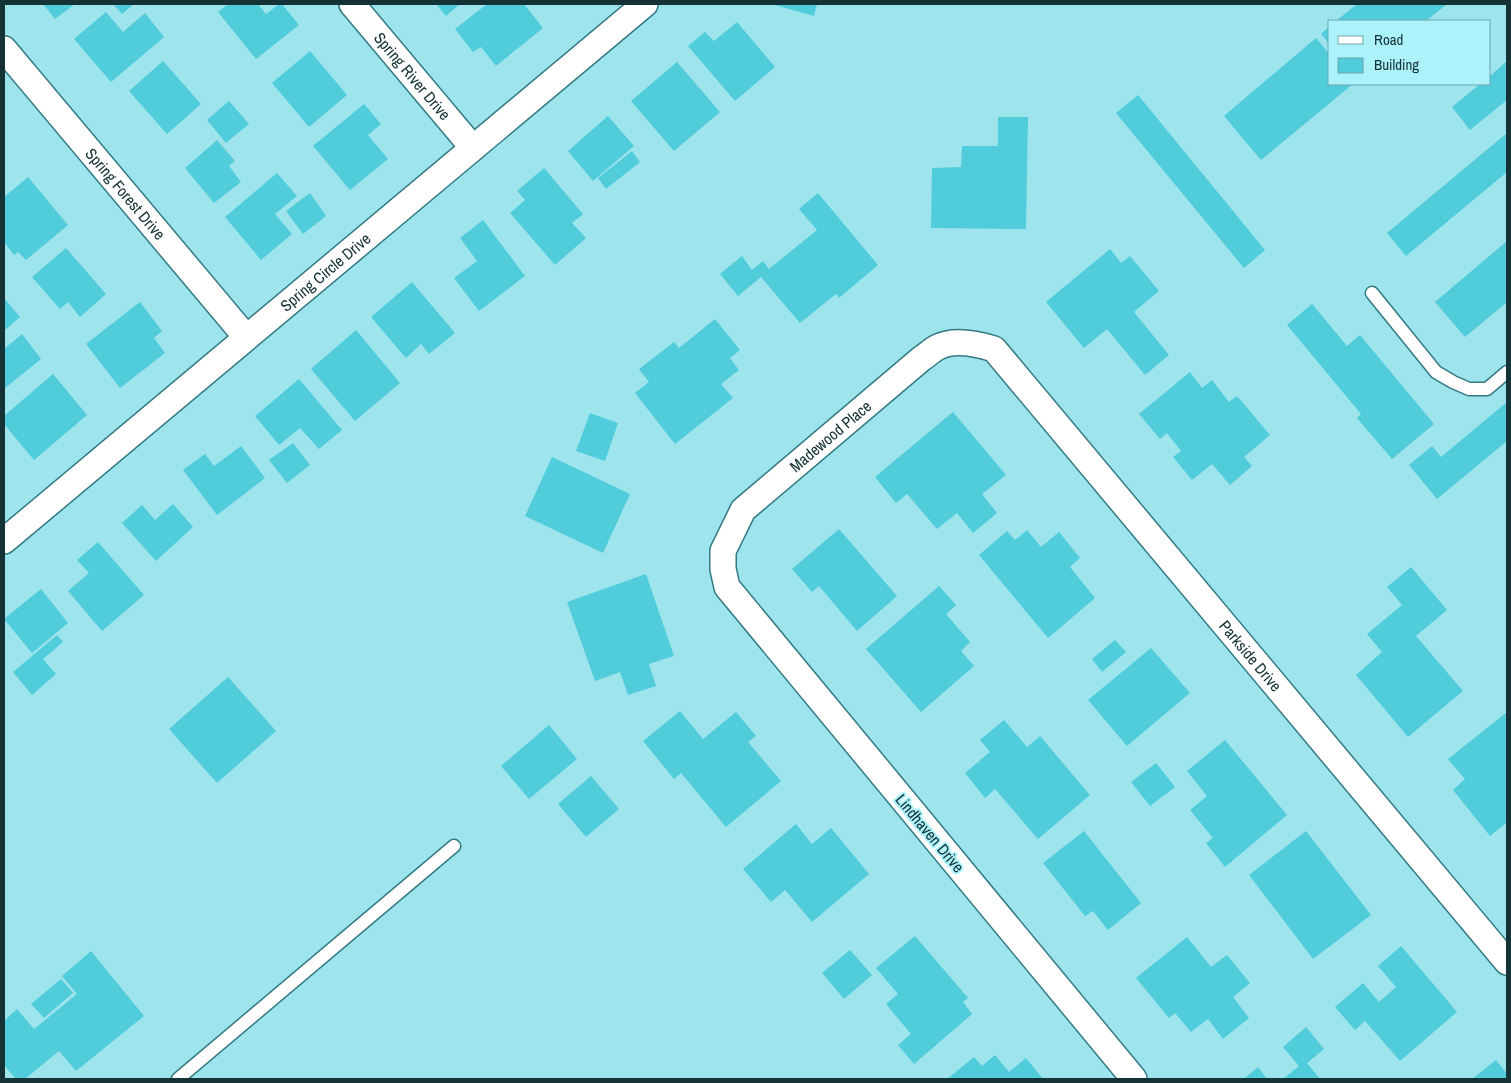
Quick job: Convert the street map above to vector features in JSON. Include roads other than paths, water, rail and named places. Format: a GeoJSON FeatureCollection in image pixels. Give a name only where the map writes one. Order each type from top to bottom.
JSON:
{"type":"FeatureCollection","features":[{"type":"Feature","properties":{"kind":"street","name":"Spring River Drive"},"geometry":{"type":"LineString","coordinates":[[352,4],[473,148]]}},
{"type":"Feature","properties":{"kind":"street","name":"Spring Circle Drive"},"geometry":{"type":"LineString","coordinates":[[7,531],[246,338],[645,4]]}},
{"type":"Feature","properties":{"kind":"street","name":"Spring Forest Drive"},"geometry":{"type":"LineString","coordinates":[[4,49],[246,338]]}},
{"type":"Feature","properties":{"kind":"street","name":"Madewood Place"},"geometry":{"type":"LineString","coordinates":[[727,587],[723,569],[723,551],[743,510],[921,359],[939,347],[959,343],[981,345],[994,349]]}},
{"type":"Feature","properties":{"kind":"street","name":"Parkside Drive"},"geometry":{"type":"LineString","coordinates":[[994,349],[1507,962]]}},
{"type":"Feature","properties":{"kind":"street","name":"Lindhaven Drive"},"geometry":{"type":"LineString","coordinates":[[727,587],[1134,1079]]}},
{"type":"Feature","properties":{"kind":"lane"},"geometry":{"type":"LineString","coordinates":[[1372,293],[1436,372],[1453,382],[1469,389],[1487,389],[1507,372]]}},
{"type":"Feature","properties":{"kind":"lane"},"geometry":{"type":"LineString","coordinates":[[178,1079],[454,846]]}}]}
